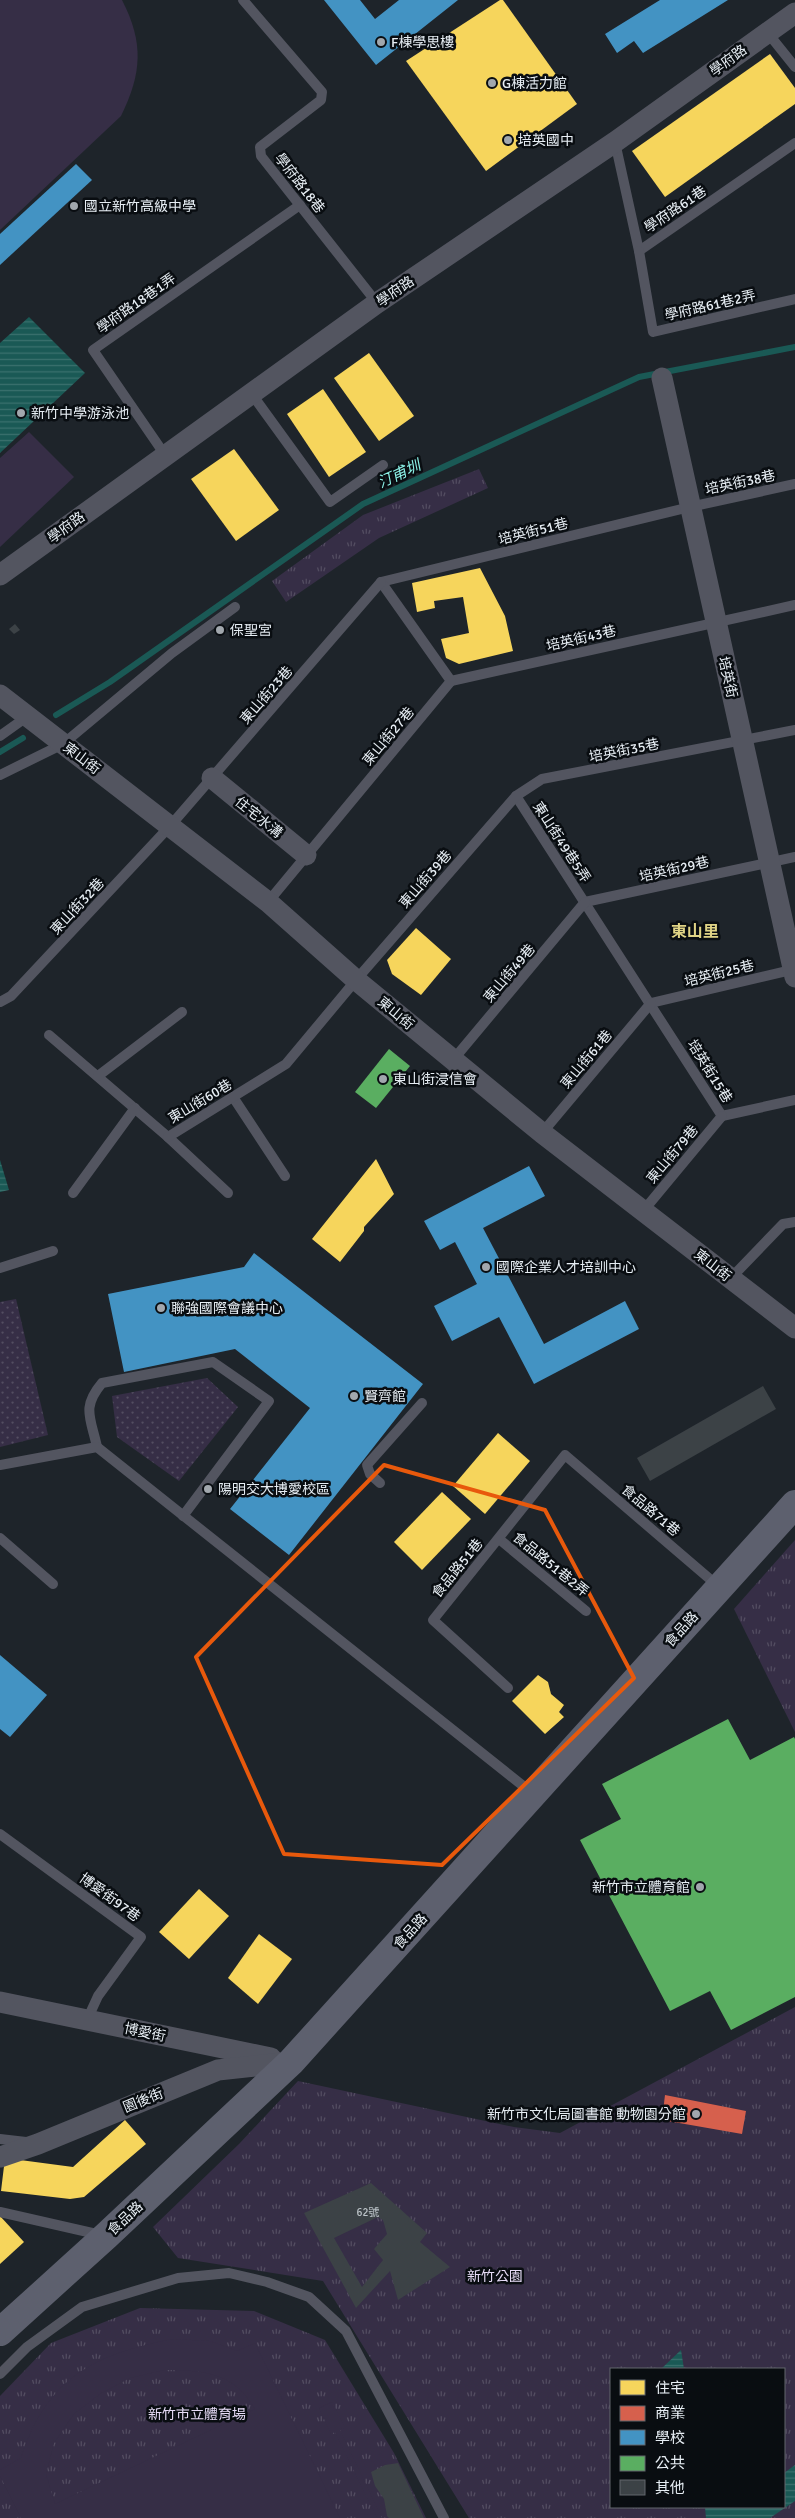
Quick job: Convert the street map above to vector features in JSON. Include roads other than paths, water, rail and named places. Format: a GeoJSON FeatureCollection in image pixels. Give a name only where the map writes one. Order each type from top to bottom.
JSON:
{"type":"FeatureCollection","features":[{"type":"Feature","properties":{"kind":"street","name":"學府路"},"geometry":{"type":"LineString","coordinates":[[0,574],[377,303],[615,142],[795,13]]}},
{"type":"Feature","properties":{"kind":"street","name":"培英街"},"geometry":{"type":"LineString","coordinates":[[662,378],[794,972]]}},
{"type":"Feature","properties":{"kind":"street","name":"東山街"},"geometry":{"type":"LineString","coordinates":[[0,695],[268,902],[356,980],[542,1133],[795,1328]]}},
{"type":"Feature","properties":{"kind":"street","name":"住宅水溝"},"geometry":{"type":"LineString","coordinates":[[212,778],[306,855]]}},
{"type":"Feature","properties":{"kind":"street","name":"食品路"},"geometry":{"type":"LineString","coordinates":[[0,2332],[106,2236],[291,2062],[795,1504]]}},
{"type":"Feature","properties":{"kind":"street","name":"博愛街"},"geometry":{"type":"LineString","coordinates":[[0,2002],[291,2062]]}},
{"type":"Feature","properties":{"kind":"street","name":"園後街"},"geometry":{"type":"LineString","coordinates":[[0,2157],[38,2144],[218,2070],[291,2062]]}},
{"type":"Feature","properties":{"kind":"lane","name":"學府路18巷"},"geometry":{"type":"LineString","coordinates":[[243,0],[322,92],[321,100],[260,147],[261,156],[377,303]]}},
{"type":"Feature","properties":{"kind":"lane"},"geometry":{"type":"LineString","coordinates":[[767,32],[795,67]]}},
{"type":"Feature","properties":{"kind":"lane","name":"學府路61巷"},"geometry":{"type":"LineString","coordinates":[[615,142],[639,251],[795,143]]}},
{"type":"Feature","properties":{"kind":"lane","name":"學府路18巷1弄"},"geometry":{"type":"LineString","coordinates":[[165,455],[93,350],[300,205]]}},
{"type":"Feature","properties":{"kind":"lane","name":"學府路61巷2弄"},"geometry":{"type":"LineString","coordinates":[[639,251],[652,332],[795,300]]}},
{"type":"Feature","properties":{"kind":"lane"},"geometry":{"type":"LineString","coordinates":[[251,393],[330,502],[383,465]]}},
{"type":"Feature","properties":{"kind":"lane","name":"培英街38巷"},"geometry":{"type":"LineString","coordinates":[[690,507],[795,484]]}},
{"type":"Feature","properties":{"kind":"lane","name":"培英街51巷"},"geometry":{"type":"LineString","coordinates":[[381,582],[690,507]]}},
{"type":"Feature","properties":{"kind":"lane"},"geometry":{"type":"LineString","coordinates":[[381,582],[451,681]]}},
{"type":"Feature","properties":{"kind":"lane","name":"東山街23巷"},"geometry":{"type":"LineString","coordinates":[[171,826],[381,582]]}},
{"type":"Feature","properties":{"kind":"lane","name":"培英街43巷"},"geometry":{"type":"LineString","coordinates":[[451,681],[795,605]]}},
{"type":"Feature","properties":{"kind":"lane"},"geometry":{"type":"LineString","coordinates":[[0,775],[63,744],[172,653],[235,607]]}},
{"type":"Feature","properties":{"kind":"lane","name":"東山街27巷"},"geometry":{"type":"LineString","coordinates":[[268,902],[451,681]]}},
{"type":"Feature","properties":{"kind":"lane"},"geometry":{"type":"LineString","coordinates":[[0,736],[28,716]]}},
{"type":"Feature","properties":{"kind":"lane","name":"培英街35巷"},"geometry":{"type":"LineString","coordinates":[[516,796],[542,779],[743,742],[795,730]]}},
{"type":"Feature","properties":{"kind":"lane","name":"東山街49巷5弄"},"geometry":{"type":"LineString","coordinates":[[516,796],[651,1003]]}},
{"type":"Feature","properties":{"kind":"lane","name":"東山街39巷"},"geometry":{"type":"LineString","coordinates":[[356,980],[516,796]]}},
{"type":"Feature","properties":{"kind":"lane","name":"東山街32巷"},"geometry":{"type":"LineString","coordinates":[[0,1002],[11,996],[171,826]]}},
{"type":"Feature","properties":{"kind":"lane","name":"培英街29巷"},"geometry":{"type":"LineString","coordinates":[[586,902],[795,857]]}},
{"type":"Feature","properties":{"kind":"lane","name":"東山街49巷"},"geometry":{"type":"LineString","coordinates":[[453,1060],[586,902]]}},
{"type":"Feature","properties":{"kind":"lane","name":"培英街25巷"},"geometry":{"type":"LineString","coordinates":[[651,1003],[794,972]]}},
{"type":"Feature","properties":{"kind":"lane","name":"東山街60巷"},"geometry":{"type":"LineString","coordinates":[[49,1035],[168,1137],[286,1064],[356,980]]}},
{"type":"Feature","properties":{"kind":"lane","name":"培英街15巷"},"geometry":{"type":"LineString","coordinates":[[651,1003],[722,1116],[795,1100]]}},
{"type":"Feature","properties":{"kind":"lane","name":"東山街61巷"},"geometry":{"type":"LineString","coordinates":[[542,1133],[651,1003]]}},
{"type":"Feature","properties":{"kind":"lane"},"geometry":{"type":"LineString","coordinates":[[98,1076],[182,1012]]}},
{"type":"Feature","properties":{"kind":"lane"},"geometry":{"type":"LineString","coordinates":[[233,1097],[285,1176]]}},
{"type":"Feature","properties":{"kind":"lane"},"geometry":{"type":"LineString","coordinates":[[73,1194],[135,1108]]}},
{"type":"Feature","properties":{"kind":"lane","name":"東山街79巷"},"geometry":{"type":"LineString","coordinates":[[644,1210],[722,1116]]}},
{"type":"Feature","properties":{"kind":"lane"},"geometry":{"type":"LineString","coordinates":[[168,1137],[228,1194]]}},
{"type":"Feature","properties":{"kind":"lane"},"geometry":{"type":"LineString","coordinates":[[731,1278],[783,1224],[795,1222]]}},
{"type":"Feature","properties":{"kind":"lane"},"geometry":{"type":"LineString","coordinates":[[0,1268],[53,1251]]}},
{"type":"Feature","properties":{"kind":"lane"},"geometry":{"type":"LineString","coordinates":[[183,1516],[269,1401],[213,1362],[102,1384],[90,1397],[89,1410],[97,1447],[183,1516],[533,1794]]}},
{"type":"Feature","properties":{"kind":"lane"},"geometry":{"type":"LineString","coordinates":[[380,1484],[370,1474],[367,1465],[422,1403]]}},
{"type":"Feature","properties":{"kind":"lane"},"geometry":{"type":"LineString","coordinates":[[0,1464],[97,1447]]}},
{"type":"Feature","properties":{"kind":"lane","name":"食品路51巷"},"geometry":{"type":"LineString","coordinates":[[508,1688],[433,1620],[565,1455]]}},
{"type":"Feature","properties":{"kind":"lane","name":"食品路71巷"},"geometry":{"type":"LineString","coordinates":[[565,1455],[719,1587]]}},
{"type":"Feature","properties":{"kind":"lane"},"geometry":{"type":"LineString","coordinates":[[0,1538],[53,1584]]}},
{"type":"Feature","properties":{"kind":"lane","name":"食品路51巷2弄"},"geometry":{"type":"LineString","coordinates":[[498,1539],[586,1611]]}},
{"type":"Feature","properties":{"kind":"lane","name":"博愛街97巷"},"geometry":{"type":"LineString","coordinates":[[3,1837],[141,1937],[98,1996],[87,2020]]}},
{"type":"Feature","properties":{"kind":"lane"},"geometry":{"type":"LineString","coordinates":[[0,2139],[38,2144]]}},
{"type":"Feature","properties":{"kind":"lane"},"geometry":{"type":"LineString","coordinates":[[0,2212],[106,2236]]}},
{"type":"Feature","properties":{"kind":"lane"},"geometry":{"type":"LineString","coordinates":[[0,2374],[28,2347],[82,2307],[178,2278],[229,2273],[267,2282],[309,2297],[346,2331],[444,2518]]}},
{"type":"Feature","properties":{"kind":"waterway","name":"汀甫圳"},"geometry":{"type":"LineString","coordinates":[[56,715],[110,682],[363,504],[639,377],[795,347]]}},
{"type":"Feature","properties":{"kind":"waterway","name":"汀甫圳"},"geometry":{"type":"LineString","coordinates":[[0,752],[23,738]]}},
{"type":"Feature","properties":{"kind":"place","name":"F棟學思樓"},"geometry":{"type":"Point","coordinates":[381,42]}},
{"type":"Feature","properties":{"kind":"place","name":"G棟活力館"},"geometry":{"type":"Point","coordinates":[492,83]}},
{"type":"Feature","properties":{"kind":"place","name":"培英國中"},"geometry":{"type":"Point","coordinates":[508,140]}},
{"type":"Feature","properties":{"kind":"place","name":"國立新竹高級中學"},"geometry":{"type":"Point","coordinates":[74,206]}},
{"type":"Feature","properties":{"kind":"place","name":"新竹中學游泳池"},"geometry":{"type":"Point","coordinates":[21,413]}},
{"type":"Feature","properties":{"kind":"place","name":"保聖宮"},"geometry":{"type":"Point","coordinates":[220,630]}},
{"type":"Feature","properties":{"kind":"place","name":"東山街浸信會"},"geometry":{"type":"Point","coordinates":[383,1079]}},
{"type":"Feature","properties":{"kind":"place","name":"國際企業人才培訓中心"},"geometry":{"type":"Point","coordinates":[486,1267]}},
{"type":"Feature","properties":{"kind":"place","name":"聯強國際會議中心"},"geometry":{"type":"Point","coordinates":[161,1308]}},
{"type":"Feature","properties":{"kind":"place","name":"賢齊館"},"geometry":{"type":"Point","coordinates":[354,1396]}},
{"type":"Feature","properties":{"kind":"place","name":"陽明交大博愛校區"},"geometry":{"type":"Point","coordinates":[208,1489]}},
{"type":"Feature","properties":{"kind":"place","name":"新竹市立體育館"},"geometry":{"type":"Point","coordinates":[700,1887]}},
{"type":"Feature","properties":{"kind":"place","name":"新竹市文化局圖書館 動物園分館"},"geometry":{"type":"Point","coordinates":[696,2114]}},
{"type":"Feature","properties":{"kind":"district","name":"東山里"},"geometry":{"type":"Point","coordinates":[695,931]}},
{"type":"Feature","properties":{"kind":"park label","name":"新竹公園"},"geometry":{"type":"Point","coordinates":[495,2276]}},
{"type":"Feature","properties":{"kind":"park label","name":"新竹市立體育場"},"geometry":{"type":"Point","coordinates":[197,2414]}}]}
